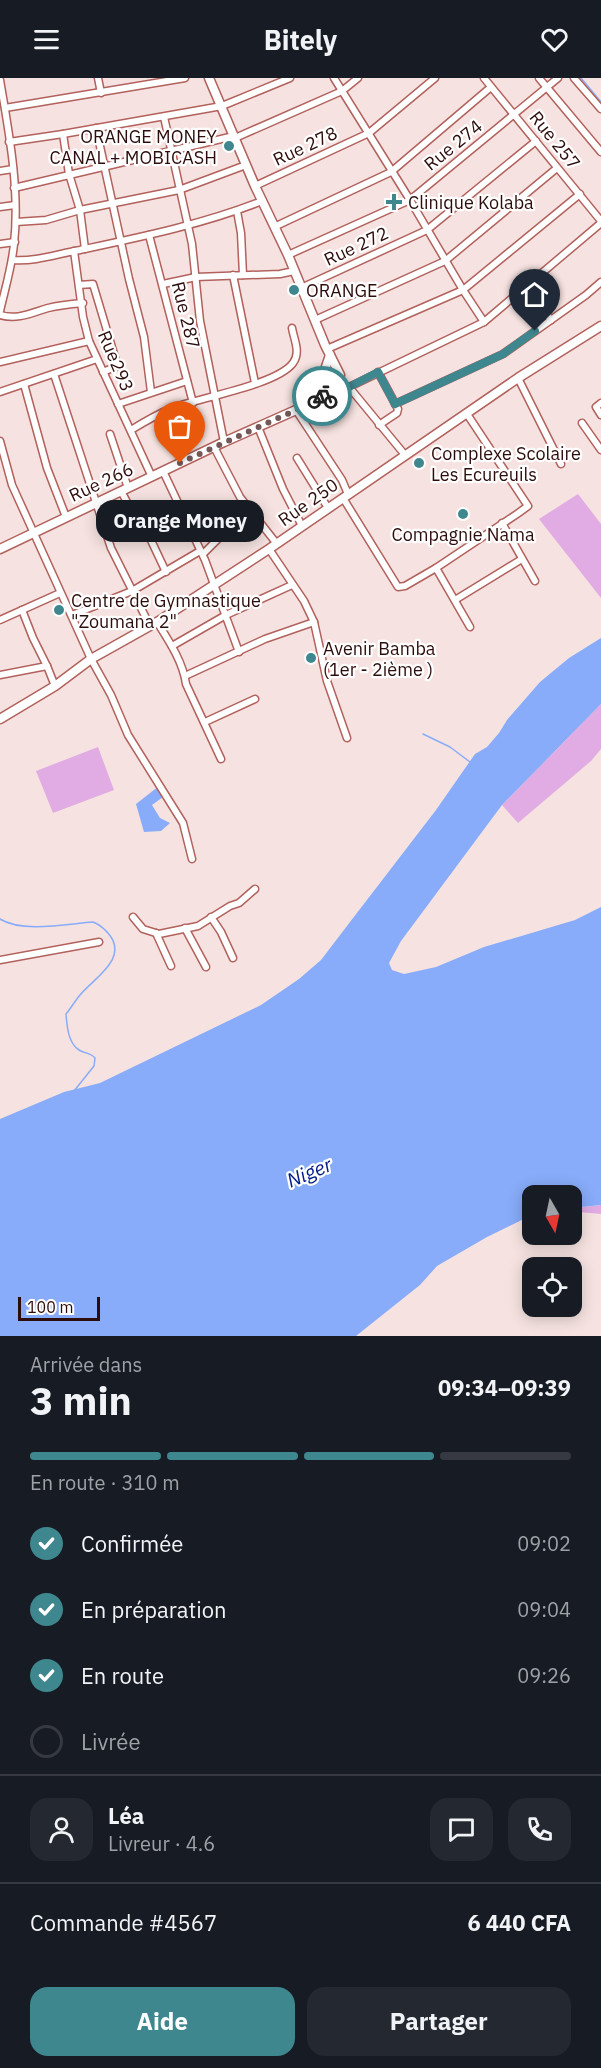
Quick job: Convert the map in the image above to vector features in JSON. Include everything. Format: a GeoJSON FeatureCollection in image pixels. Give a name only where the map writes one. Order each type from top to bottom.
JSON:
{"type":"FeatureCollection","features":[{"type":"Feature","properties":{"kind":"main road"},"geometry":{"type":"LineString","coordinates":[[209,78],[340,375],[338,382]]}},
{"type":"Feature","properties":{"kind":"main road","name":"Rue 250"},"geometry":{"type":"LineString","coordinates":[[0,719],[55,686],[91,659],[154,624],[273,547],[518,378],[601,326]]}},
{"type":"Feature","properties":{"kind":"main road"},"geometry":{"type":"LineString","coordinates":[[312,402],[328,352]]}},
{"type":"Feature","properties":{"kind":"main road","name":"Rue 266"},"geometry":{"type":"LineString","coordinates":[[0,549],[296,410],[324,395],[338,382]]}},
{"type":"Feature","properties":{"kind":"street"},"geometry":{"type":"LineString","coordinates":[[98,78],[101,93]]}},
{"type":"Feature","properties":{"kind":"street"},"geometry":{"type":"LineString","coordinates":[[5,108],[185,78]]}},
{"type":"Feature","properties":{"kind":"street"},"geometry":{"type":"LineString","coordinates":[[9,142],[222,106],[290,78]]}},
{"type":"Feature","properties":{"kind":"street"},"geometry":{"type":"LineString","coordinates":[[334,78],[484,322]]}},
{"type":"Feature","properties":{"kind":"street"},"geometry":{"type":"LineString","coordinates":[[14,188],[235,137],[342,92],[358,78]]}},
{"type":"Feature","properties":{"kind":"street","name":"Rue 278"},"geometry":{"type":"LineString","coordinates":[[255,186],[369,133],[435,78]]}},
{"type":"Feature","properties":{"kind":"street","name":"Rue 257"},"geometry":{"type":"LineString","coordinates":[[484,78],[601,222]]}},
{"type":"Feature","properties":{"kind":"street"},"geometry":{"type":"LineString","coordinates":[[539,78],[601,152]]}},
{"type":"Feature","properties":{"kind":"street","name":"Rue 274"},"geometry":{"type":"LineString","coordinates":[[288,255],[410,200],[558,78]]}},
{"type":"Feature","properties":{"kind":"street"},"geometry":{"type":"LineString","coordinates":[[574,78],[601,109]]}},
{"type":"Feature","properties":{"kind":"street"},"geometry":{"type":"LineString","coordinates":[[0,85],[13,169],[16,222],[12,260],[4,280],[0,313],[10,318],[26,316],[62,305],[83,303]]}},
{"type":"Feature","properties":{"kind":"street"},"geometry":{"type":"LineString","coordinates":[[274,227],[391,172],[491,87]]}},
{"type":"Feature","properties":{"kind":"street"},"geometry":{"type":"LineString","coordinates":[[164,117],[188,224],[200,321],[224,442]]}},
{"type":"Feature","properties":{"kind":"street"},"geometry":{"type":"LineString","coordinates":[[96,128],[144,337],[150,392]]}},
{"type":"Feature","properties":{"kind":"street"},"geometry":{"type":"LineString","coordinates":[[63,134],[69,174],[80,210],[85,249]]}},
{"type":"Feature","properties":{"kind":"street","name":"Rue 272"},"geometry":{"type":"LineString","coordinates":[[301,288],[427,230],[536,141]]}},
{"type":"Feature","properties":{"kind":"street"},"geometry":{"type":"LineString","coordinates":[[16,222],[46,220],[80,210],[179,190],[246,165]]}},
{"type":"Feature","properties":{"kind":"street"},"geometry":{"type":"LineString","coordinates":[[315,320],[445,261],[557,168]]}},
{"type":"Feature","properties":{"kind":"street"},"geometry":{"type":"LineString","coordinates":[[0,171],[13,169]]}},
{"type":"Feature","properties":{"kind":"street"},"geometry":{"type":"LineString","coordinates":[[328,352],[463,290],[580,194]]}},
{"type":"Feature","properties":{"kind":"street"},"geometry":{"type":"LineString","coordinates":[[12,260],[37,259],[148,235],[237,211],[262,201]]}},
{"type":"Feature","properties":{"kind":"street"},"geometry":{"type":"LineString","coordinates":[[0,207],[15,205]]}},
{"type":"Feature","properties":{"kind":"street"},"geometry":{"type":"LineString","coordinates":[[237,211],[241,233],[243,275]]}},
{"type":"Feature","properties":{"kind":"street"},"geometry":{"type":"LineString","coordinates":[[349,387],[484,322],[601,222]]}},
{"type":"Feature","properties":{"kind":"street","name":"Rue 287"},"geometry":{"type":"LineString","coordinates":[[148,235],[163,284],[193,403]]}},
{"type":"Feature","properties":{"kind":"street"},"geometry":{"type":"LineString","coordinates":[[0,244],[15,242]]}},
{"type":"Feature","properties":{"kind":"street","name":"Rue293"},"geometry":{"type":"LineString","coordinates":[[74,251],[83,303],[83,317],[89,341],[152,477]]}},
{"type":"Feature","properties":{"kind":"street"},"geometry":{"type":"LineString","coordinates":[[163,284],[196,277],[280,274],[294,271]]}},
{"type":"Feature","properties":{"kind":"street"},"geometry":{"type":"LineString","coordinates":[[233,275],[255,383]]}},
{"type":"Feature","properties":{"kind":"street"},"geometry":{"type":"LineString","coordinates":[[395,404],[503,354],[601,282]]}},
{"type":"Feature","properties":{"kind":"street"},"geometry":{"type":"LineString","coordinates":[[79,285],[93,284],[117,364],[103,372]]}},
{"type":"Feature","properties":{"kind":"street"},"geometry":{"type":"LineString","coordinates":[[527,287],[551,320]]}},
{"type":"Feature","properties":{"kind":"street"},"geometry":{"type":"LineString","coordinates":[[130,430],[174,408],[214,398],[283,373],[293,363],[297,353],[292,328]]}},
{"type":"Feature","properties":{"kind":"street"},"geometry":{"type":"LineString","coordinates":[[0,362],[89,341]]}},
{"type":"Feature","properties":{"kind":"street"},"geometry":{"type":"LineString","coordinates":[[0,392],[97,359]]}},
{"type":"Feature","properties":{"kind":"street"},"geometry":{"type":"LineString","coordinates":[[378,372],[395,404],[397,413],[379,425]]}},
{"type":"Feature","properties":{"kind":"street"},"geometry":{"type":"LineString","coordinates":[[54,374],[111,548],[132,591],[172,646],[185,676],[186,684],[221,759]]}},
{"type":"Feature","properties":{"kind":"street"},"geometry":{"type":"LineString","coordinates":[[518,378],[561,464]]}},
{"type":"Feature","properties":{"kind":"street"},"geometry":{"type":"LineString","coordinates":[[118,404],[188,381]]}},
{"type":"Feature","properties":{"kind":"street"},"geometry":{"type":"LineString","coordinates":[[338,382],[349,387],[405,455]]}},
{"type":"Feature","properties":{"kind":"street"},"geometry":{"type":"LineString","coordinates":[[24,384],[47,468],[66,517]]}},
{"type":"Feature","properties":{"kind":"street"},"geometry":{"type":"LineString","coordinates":[[601,402],[596,407],[601,415]]}},
{"type":"Feature","properties":{"kind":"street"},"geometry":{"type":"LineString","coordinates":[[296,410],[342,480],[346,496],[399,587],[405,586],[436,568],[528,506],[467,414]]}},
{"type":"Feature","properties":{"kind":"street"},"geometry":{"type":"LineString","coordinates":[[582,423],[601,450]]}},
{"type":"Feature","properties":{"kind":"street"},"geometry":{"type":"LineString","coordinates":[[258,427],[302,526]]}},
{"type":"Feature","properties":{"kind":"street"},"geometry":{"type":"LineString","coordinates":[[110,434],[125,490],[141,528],[149,536],[166,572]]}},
{"type":"Feature","properties":{"kind":"street"},"geometry":{"type":"LineString","coordinates":[[0,441],[12,485],[60,592],[91,659],[111,695],[128,735],[183,823],[192,859]]}},
{"type":"Feature","properties":{"kind":"street"},"geometry":{"type":"LineString","coordinates":[[214,447],[233,486],[273,547],[292,585],[315,622],[327,681],[347,738]]}},
{"type":"Feature","properties":{"kind":"street"},"geometry":{"type":"LineString","coordinates":[[297,458],[328,508]]}},
{"type":"Feature","properties":{"kind":"street"},"geometry":{"type":"LineString","coordinates":[[163,471],[215,584],[238,652]]}},
{"type":"Feature","properties":{"kind":"street"},"geometry":{"type":"LineString","coordinates":[[72,615],[132,591],[201,553],[218,539],[220,528],[249,508]]}},
{"type":"Feature","properties":{"kind":"street"},"geometry":{"type":"LineString","coordinates":[[502,523],[535,581]]}},
{"type":"Feature","properties":{"kind":"street"},"geometry":{"type":"LineString","coordinates":[[454,600],[522,559]]}},
{"type":"Feature","properties":{"kind":"street"},"geometry":{"type":"LineString","coordinates":[[436,568],[470,627]]}},
{"type":"Feature","properties":{"kind":"street"},"geometry":{"type":"LineString","coordinates":[[172,646],[226,615],[292,585]]}},
{"type":"Feature","properties":{"kind":"street"},"geometry":{"type":"LineString","coordinates":[[0,620],[60,592]]}},
{"type":"Feature","properties":{"kind":"street"},"geometry":{"type":"LineString","coordinates":[[22,610],[55,686]]}},
{"type":"Feature","properties":{"kind":"street"},"geometry":{"type":"LineString","coordinates":[[185,676],[265,639],[315,622]]}},
{"type":"Feature","properties":{"kind":"street"},"geometry":{"type":"LineString","coordinates":[[0,675],[47,666]]}},
{"type":"Feature","properties":{"kind":"street"},"geometry":{"type":"LineString","coordinates":[[205,722],[255,699]]}},
{"type":"Feature","properties":{"kind":"street"},"geometry":{"type":"LineString","coordinates":[[133,917],[143,929],[156,933],[203,924],[211,917],[239,903],[255,889]]}},
{"type":"Feature","properties":{"kind":"street"},"geometry":{"type":"LineString","coordinates":[[211,917],[233,958]]}},
{"type":"Feature","properties":{"kind":"street"},"geometry":{"type":"LineString","coordinates":[[185,928],[206,968]]}},
{"type":"Feature","properties":{"kind":"street"},"geometry":{"type":"LineString","coordinates":[[156,933],[171,966]]}},
{"type":"Feature","properties":{"kind":"street"},"geometry":{"type":"LineString","coordinates":[[0,960],[99,942]]}},
{"type":"Feature","properties":{"kind":"shaded area"},"geometry":{"type":"Polygon","coordinates":[[[578,494],[601,524],[601,598],[539,519],[578,494]]]}},
{"type":"Feature","properties":{"kind":"shaded area"},"geometry":{"type":"Polygon","coordinates":[[[601,704],[601,749],[591,761],[518,823],[502,805],[601,704]]]}},
{"type":"Feature","properties":{"kind":"shaded area"},"geometry":{"type":"Polygon","coordinates":[[[98,747],[114,790],[53,813],[36,771],[98,747]]]}},
{"type":"Feature","properties":{"kind":"shaded area"},"geometry":{"type":"Polygon","coordinates":[[[601,1205],[601,1214],[582,1212],[582,1207],[601,1205]]]}},
{"type":"Feature","properties":{"kind":"water","name":"Niger"},"geometry":{"type":"Polygon","coordinates":[[[601,638],[601,704],[502,805],[401,941],[389,963],[392,970],[404,974],[436,967],[484,947],[575,920],[601,907],[601,1205],[582,1207],[582,1185],[522,1185],[522,1220],[437,1266],[420,1285],[356,1336],[0,1336],[0,1119],[64,1092],[100,1083],[261,1005],[299,979],[321,960],[436,810],[475,754],[487,747],[540,682],[569,658],[601,638]]]}},
{"type":"Feature","properties":{"kind":"water"},"geometry":{"type":"Polygon","coordinates":[[[159,786],[163,797],[152,805],[160,818],[170,823],[161,831],[144,832],[136,804],[159,786]]]}},
{"type":"Feature","properties":{"kind":"waterway"},"geometry":{"type":"LineString","coordinates":[[581,78],[601,102]]}},
{"type":"Feature","properties":{"kind":"waterway"},"geometry":{"type":"LineString","coordinates":[[423,734],[450,747],[470,762]]}},
{"type":"Feature","properties":{"kind":"waterway"},"geometry":{"type":"LineString","coordinates":[[0,919],[20,926],[32,927],[93,922],[103,928],[114,942],[115,951],[108,967],[80,995],[66,1014],[72,1043],[79,1050],[95,1058],[94,1066],[74,1091]]}},
{"type":"Feature","properties":{"kind":"way so far"},"geometry":{"type":"LineString","coordinates":[[180,463],[322,396]]}},
{"type":"Feature","properties":{"kind":"place","name":"ORANGE MONEY CANAL + MOBICASH"},"geometry":{"type":"Point","coordinates":[229,146]}},
{"type":"Feature","properties":{"kind":"place","name":"Clinique Kolaba"},"geometry":{"type":"Point","coordinates":[394,202]}},
{"type":"Feature","properties":{"kind":"place","name":"ORANGE"},"geometry":{"type":"Point","coordinates":[294,290]}},
{"type":"Feature","properties":{"kind":"place","name":"Orange Money"},"geometry":{"type":"Point","coordinates":[180,463]}},
{"type":"Feature","properties":{"kind":"place","name":"Complexe Scolaire Les Ecureuils"},"geometry":{"type":"Point","coordinates":[419,463]}},
{"type":"Feature","properties":{"kind":"place","name":"Compagnie Nama"},"geometry":{"type":"Point","coordinates":[463,514]}},
{"type":"Feature","properties":{"kind":"place","name":"Centre de Gymnastique \"Zoumana 2\""},"geometry":{"type":"Point","coordinates":[59,610]}},
{"type":"Feature","properties":{"kind":"place","name":"Avenir Bamba (1er - 2ième )"},"geometry":{"type":"Point","coordinates":[311,658]}},
{"type":"Feature","properties":{"kind":"route"},"geometry":{"type":"LineString","coordinates":[[322,396],[338,382],[349,387],[378,372],[395,404],[503,354],[535,331]]}}]}
